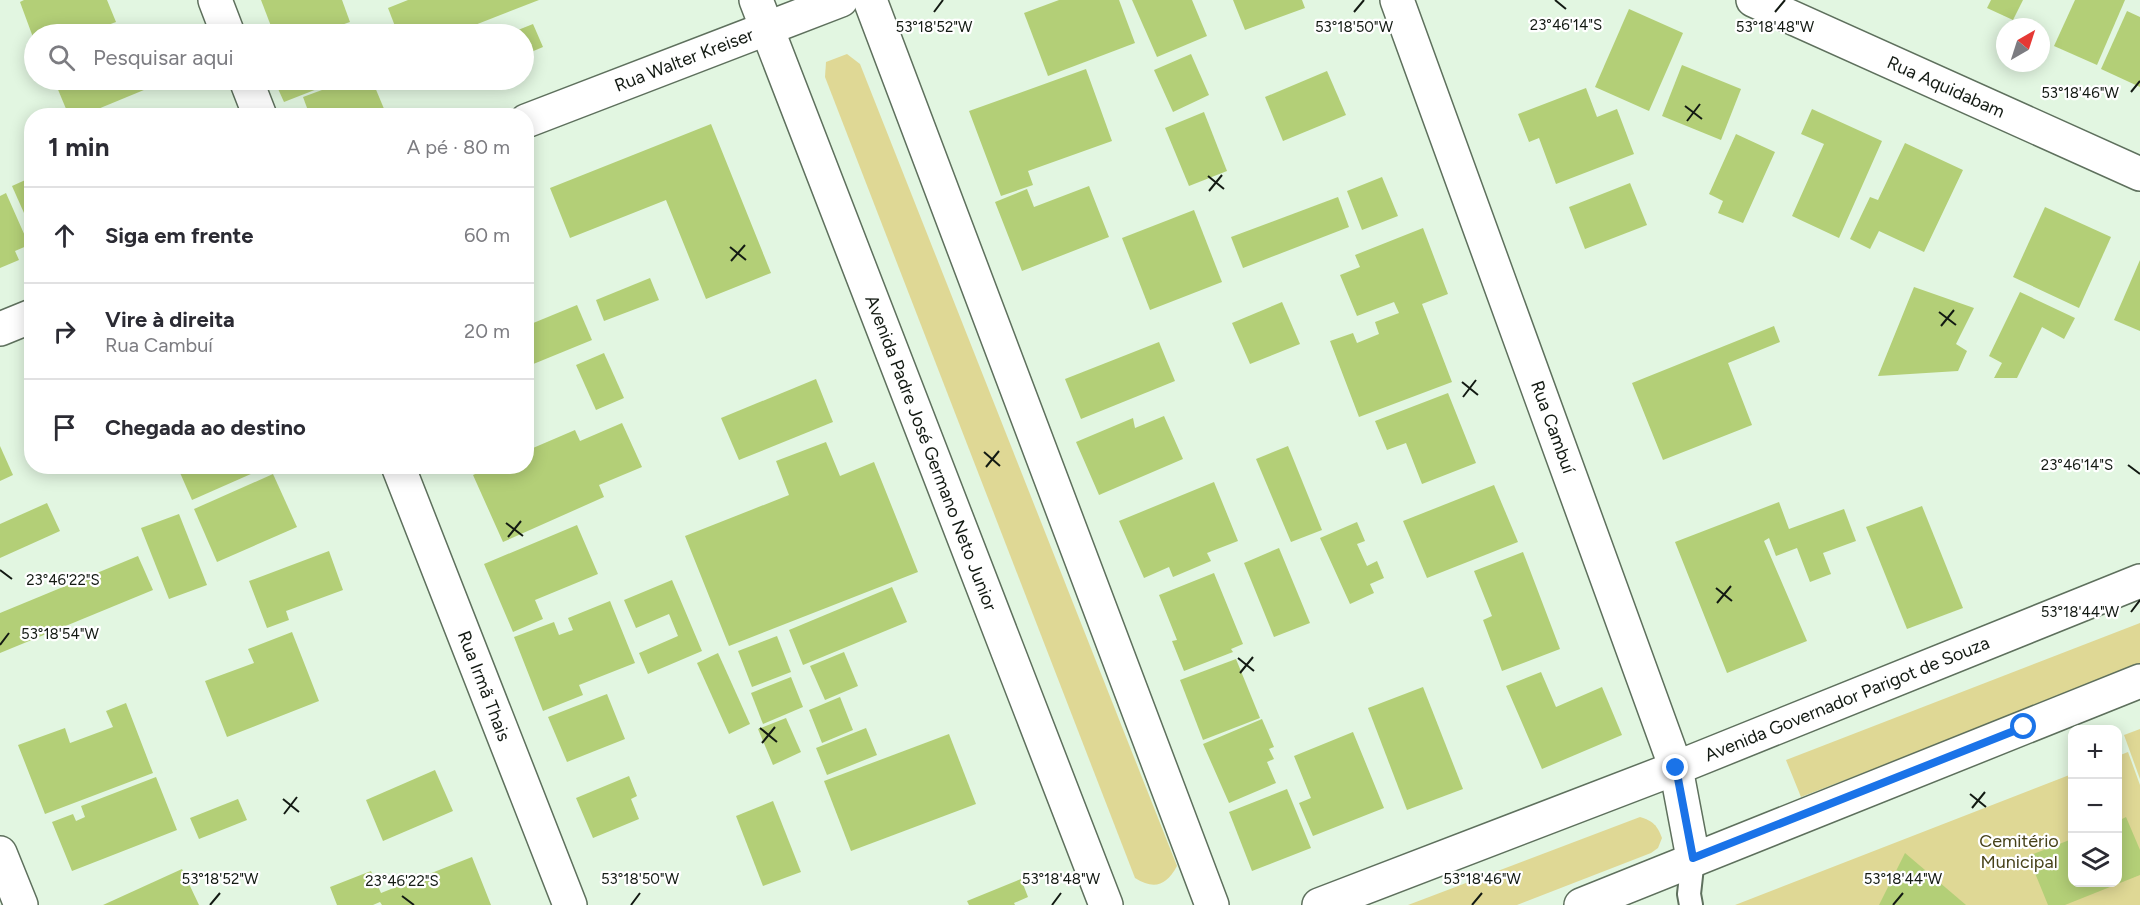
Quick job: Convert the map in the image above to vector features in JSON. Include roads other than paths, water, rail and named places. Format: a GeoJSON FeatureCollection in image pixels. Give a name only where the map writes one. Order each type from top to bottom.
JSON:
{"type":"FeatureCollection","features":[{"type":"Feature","properties":{"kind":"street"},"geometry":{"type":"LineString","coordinates":[[215,0],[224,24]]}},
{"type":"Feature","properties":{"kind":"street","name":"Rua Walter Kreiser"},"geometry":{"type":"LineString","coordinates":[[534,117],[762,14],[841,0]]}},
{"type":"Feature","properties":{"kind":"street"},"geometry":{"type":"LineString","coordinates":[[870,0],[1212,905]]}},
{"type":"Feature","properties":{"kind":"street","name":"Rua Cambuí"},"geometry":{"type":"LineString","coordinates":[[1398,0],[1676,768],[1693,858]]}},
{"type":"Feature","properties":{"kind":"street","name":"Rua Aquidabam"},"geometry":{"type":"LineString","coordinates":[[1753,0],[2140,174]]}},
{"type":"Feature","properties":{"kind":"street","name":"Avenida Padre José Germano Neto Junior"},"geometry":{"type":"LineString","coordinates":[[762,14],[1106,905]]}},
{"type":"Feature","properties":{"kind":"street"},"geometry":{"type":"LineString","coordinates":[[250,90],[257,108]]}},
{"type":"Feature","properties":{"kind":"street"},"geometry":{"type":"LineString","coordinates":[[0,328],[24,319]]}},
{"type":"Feature","properties":{"kind":"street","name":"Rua Irmã Thais"},"geometry":{"type":"LineString","coordinates":[[401,474],[570,905]]}},
{"type":"Feature","properties":{"kind":"street","name":"Avenida Governador Parigot de Souza"},"geometry":{"type":"LineString","coordinates":[[1319,905],[1676,768],[2140,581]]}},
{"type":"Feature","properties":{"kind":"street"},"geometry":{"type":"LineString","coordinates":[[1581,905],[1693,858],[2140,681]]}},
{"type":"Feature","properties":{"kind":"street"},"geometry":{"type":"LineString","coordinates":[[0,853],[21,905]]}},
{"type":"Feature","properties":{"kind":"lane"},"geometry":{"type":"LineString","coordinates":[[1691,905],[1689,894],[1693,858]]}},
{"type":"Feature","properties":{"kind":"park label","name":"Cemitério Municipal"},"geometry":{"type":"Point","coordinates":[2019,851]}}]}
